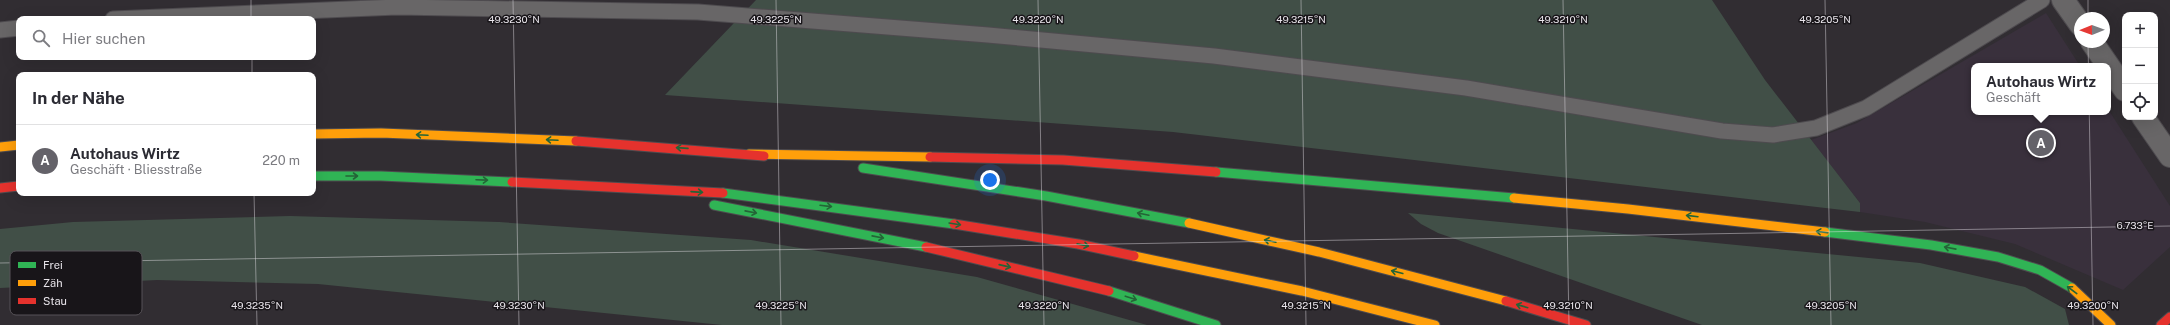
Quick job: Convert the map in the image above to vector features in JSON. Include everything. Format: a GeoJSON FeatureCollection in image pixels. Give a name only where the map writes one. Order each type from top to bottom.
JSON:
{"type":"FeatureCollection","features":[{"type":"Feature","properties":{"kind":"main road"},"geometry":{"type":"LineString","coordinates":[[316,134],[381,133],[560,141],[749,154],[1063,160],[1265,175],[1628,209],[1931,245],[1998,257],[2040,270],[2073,289],[2111,325]]}},
{"type":"Feature","properties":{"kind":"main road"},"geometry":{"type":"LineString","coordinates":[[0,147],[16,145]]}},
{"type":"Feature","properties":{"kind":"main road"},"geometry":{"type":"LineString","coordinates":[[749,154],[840,165]]}},
{"type":"Feature","properties":{"kind":"main road"},"geometry":{"type":"LineString","coordinates":[[855,167],[923,176],[1106,206],[1308,250],[1415,276],[1586,325]]}},
{"type":"Feature","properties":{"kind":"main road"},"geometry":{"type":"LineString","coordinates":[[316,176],[381,176],[616,186],[744,195],[921,218],[1078,244],[1302,291],[1435,325]]}},
{"type":"Feature","properties":{"kind":"main road"},"geometry":{"type":"LineString","coordinates":[[0,188],[16,186]]}},
{"type":"Feature","properties":{"kind":"main road"},"geometry":{"type":"LineString","coordinates":[[616,186],[931,248],[1099,288],[1216,325]]}},
{"type":"Feature","properties":{"kind":"main road"},"geometry":{"type":"LineString","coordinates":[[2161,325],[2170,317]]}},
{"type":"Feature","properties":{"kind":"street"},"geometry":{"type":"LineString","coordinates":[[2064,0],[2074,15]]}},
{"type":"Feature","properties":{"kind":"street"},"geometry":{"type":"LineString","coordinates":[[2096,48],[2106,63]]}},
{"type":"Feature","properties":{"kind":"street"},"geometry":{"type":"LineString","coordinates":[[2111,70],[2122,86]]}},
{"type":"Feature","properties":{"kind":"street"},"geometry":{"type":"LineString","coordinates":[[2145,120],[2170,156]]}},
{"type":"Feature","properties":{"kind":"lane"},"geometry":{"type":"LineString","coordinates":[[184,16],[397,7],[698,12],[988,34],[1214,56],[1466,88],[1722,131],[1773,135],[1816,128],[1866,108],[2042,0]]}},
{"type":"Feature","properties":{"kind":"lane"},"geometry":{"type":"LineString","coordinates":[[0,30],[16,28]]}},
{"type":"Feature","properties":{"kind":"shaded area"},"geometry":{"type":"Polygon","coordinates":[[[756,0],[1712,0],[1765,80],[1860,203],[1860,212],[1173,132],[665,95],[756,0]]]}},
{"type":"Feature","properties":{"kind":"shaded area"},"geometry":{"type":"Polygon","coordinates":[[[2046,13],[2078,63],[1971,63],[1971,115],[2111,115],[2111,114],[2170,206],[2170,247],[2123,290],[2015,244],[1925,222],[1860,212],[1860,203],[1811,140],[1857,123],[2046,13]]]}},
{"type":"Feature","properties":{"kind":"shaded area"},"geometry":{"type":"Polygon","coordinates":[[[1408,213],[1920,263],[2025,287],[2065,309],[2069,325],[1702,325],[1438,233],[1421,224],[1408,213]]]}},
{"type":"Feature","properties":{"kind":"shaded area"},"geometry":{"type":"Polygon","coordinates":[[[290,216],[499,222],[751,240],[977,277],[1147,325],[722,325],[318,284],[142,281],[142,251],[10,251],[10,287],[0,288],[0,229],[73,222],[290,216]]]}},
{"type":"Feature","properties":{"kind":"traffic: fast"},"geometry":{"type":"LineString","coordinates":[[863,168],[1046,196],[1189,223]]}},
{"type":"Feature","properties":{"kind":"traffic: fast"},"geometry":{"type":"LineString","coordinates":[[1216,172],[1514,198]]}},
{"type":"Feature","properties":{"kind":"traffic: fast"},"geometry":{"type":"LineString","coordinates":[[316,176],[381,176],[512,182]]}},
{"type":"Feature","properties":{"kind":"traffic: fast"},"geometry":{"type":"LineString","coordinates":[[723,193],[954,224]]}},
{"type":"Feature","properties":{"kind":"traffic: fast"},"geometry":{"type":"LineString","coordinates":[[714,205],[926,247]]}},
{"type":"Feature","properties":{"kind":"traffic: fast"},"geometry":{"type":"LineString","coordinates":[[1825,232],[1931,245],[1998,257],[2040,270],[2072,288]]}},
{"type":"Feature","properties":{"kind":"traffic: fast"},"geometry":{"type":"LineString","coordinates":[[1109,291],[1216,325]]}},
{"type":"Feature","properties":{"kind":"traffic: slow"},"geometry":{"type":"LineString","coordinates":[[316,134],[381,133],[576,141]]}},
{"type":"Feature","properties":{"kind":"traffic: slow"},"geometry":{"type":"LineString","coordinates":[[0,147],[16,145]]}},
{"type":"Feature","properties":{"kind":"traffic: slow"},"geometry":{"type":"LineString","coordinates":[[749,154],[930,157]]}},
{"type":"Feature","properties":{"kind":"traffic: slow"},"geometry":{"type":"LineString","coordinates":[[1514,198],[1628,209],[1825,232]]}},
{"type":"Feature","properties":{"kind":"traffic: slow"},"geometry":{"type":"LineString","coordinates":[[1189,223],[1319,252],[1506,301]]}},
{"type":"Feature","properties":{"kind":"traffic: slow"},"geometry":{"type":"LineString","coordinates":[[1134,256],[1302,291],[1435,325]]}},
{"type":"Feature","properties":{"kind":"traffic: slow"},"geometry":{"type":"LineString","coordinates":[[2072,288],[2111,325]]}},
{"type":"Feature","properties":{"kind":"traffic: jam"},"geometry":{"type":"LineString","coordinates":[[576,141],[764,156]]}},
{"type":"Feature","properties":{"kind":"traffic: jam"},"geometry":{"type":"LineString","coordinates":[[930,157],[1063,160],[1216,172]]}},
{"type":"Feature","properties":{"kind":"traffic: jam"},"geometry":{"type":"LineString","coordinates":[[512,182],[723,193]]}},
{"type":"Feature","properties":{"kind":"traffic: jam"},"geometry":{"type":"LineString","coordinates":[[0,188],[16,186]]}},
{"type":"Feature","properties":{"kind":"traffic: jam"},"geometry":{"type":"LineString","coordinates":[[954,224],[1078,244],[1134,256]]}},
{"type":"Feature","properties":{"kind":"traffic: jam"},"geometry":{"type":"LineString","coordinates":[[926,247],[1109,291]]}},
{"type":"Feature","properties":{"kind":"traffic: jam"},"geometry":{"type":"LineString","coordinates":[[1506,301],[1586,325]]}},
{"type":"Feature","properties":{"kind":"traffic: jam"},"geometry":{"type":"LineString","coordinates":[[2161,325],[2170,317]]}},
{"type":"Feature","properties":{"kind":"place","name":"Autohaus Wirtz"},"geometry":{"type":"Point","coordinates":[2041,143]}}]}
